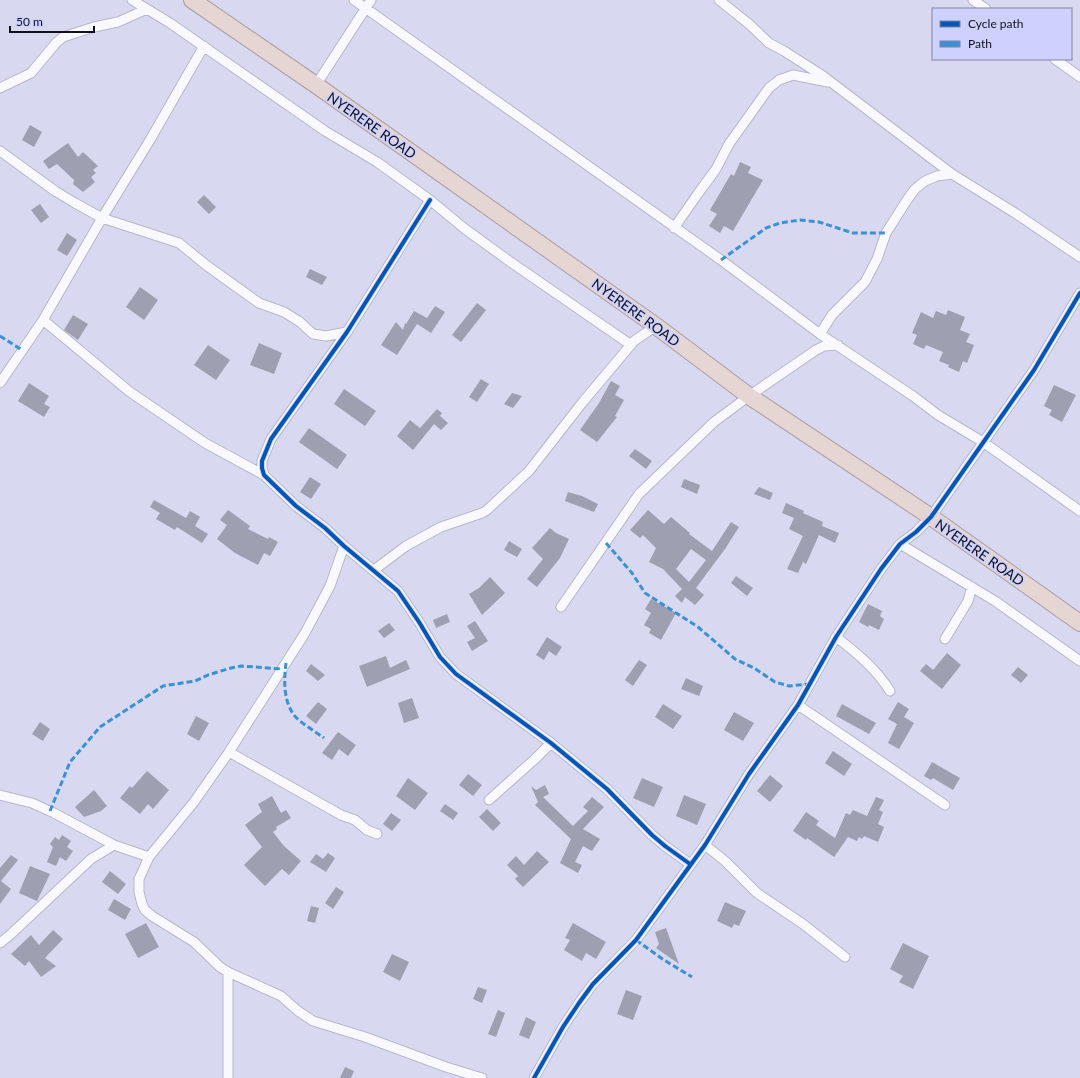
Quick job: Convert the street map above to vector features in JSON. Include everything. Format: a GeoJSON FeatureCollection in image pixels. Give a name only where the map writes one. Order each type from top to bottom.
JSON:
{"type":"FeatureCollection","features":[{"type":"Feature","properties":{"kind":"highway","name":"NYERERE ROAD"},"geometry":{"type":"LineString","coordinates":[[192,0],[316,85],[656,326],[749,396],[931,517],[1080,624]]}},
{"type":"Feature","properties":{"kind":"street"},"geometry":{"type":"LineString","coordinates":[[132,0],[204,46],[325,132],[377,162],[430,200],[465,229],[506,259],[631,345]]}},
{"type":"Feature","properties":{"kind":"street"},"geometry":{"type":"LineString","coordinates":[[354,0],[721,260],[820,334],[913,396],[938,415],[983,442],[1080,511]]}},
{"type":"Feature","properties":{"kind":"street"},"geometry":{"type":"LineString","coordinates":[[316,85],[371,0]]}},
{"type":"Feature","properties":{"kind":"street"},"geometry":{"type":"LineString","coordinates":[[719,0],[750,24],[769,43],[784,51],[831,82],[952,174],[1015,213],[1080,257]]}},
{"type":"Feature","properties":{"kind":"street"},"geometry":{"type":"LineString","coordinates":[[973,0],[985,8]]}},
{"type":"Feature","properties":{"kind":"street"},"geometry":{"type":"LineString","coordinates":[[0,88],[31,72],[63,37],[94,27],[118,22],[147,9]]}},
{"type":"Feature","properties":{"kind":"street"},"geometry":{"type":"LineString","coordinates":[[0,383],[42,320],[150,140],[204,46]]}},
{"type":"Feature","properties":{"kind":"street"},"geometry":{"type":"LineString","coordinates":[[1056,60],[1080,78]]}},
{"type":"Feature","properties":{"kind":"street"},"geometry":{"type":"LineString","coordinates":[[674,228],[716,169],[729,144],[769,88],[779,80],[793,75],[831,82]]}},
{"type":"Feature","properties":{"kind":"street"},"geometry":{"type":"LineString","coordinates":[[0,151],[75,204],[102,218],[180,243],[206,265],[259,303],[284,312],[300,322],[313,334],[326,336],[347,332]]}},
{"type":"Feature","properties":{"kind":"street"},"geometry":{"type":"LineString","coordinates":[[820,334],[832,315],[865,282],[877,259],[886,233],[915,189],[925,181],[937,176],[952,174]]}},
{"type":"Feature","properties":{"kind":"street"},"geometry":{"type":"LineString","coordinates":[[264,476],[262,461],[271,439],[347,332],[430,200]]}},
{"type":"Feature","properties":{"kind":"street"},"geometry":{"type":"LineString","coordinates":[[534,1078],[562,1027],[579,1003],[597,980],[636,940],[705,845],[749,774],[798,705],[836,638],[881,569],[900,544],[916,532],[931,517],[1034,370],[1080,293]]}},
{"type":"Feature","properties":{"kind":"street"},"geometry":{"type":"LineString","coordinates":[[42,320],[130,392],[199,439],[264,476],[296,506],[325,528],[344,546],[398,591],[440,657],[449,668],[551,743],[608,789],[656,838],[690,864]]}},
{"type":"Feature","properties":{"kind":"street"},"geometry":{"type":"LineString","coordinates":[[374,570],[406,546],[431,532],[487,510],[529,471],[582,403],[634,341],[656,326]]}},
{"type":"Feature","properties":{"kind":"street"},"geometry":{"type":"LineString","coordinates":[[561,607],[639,494],[714,422],[816,350],[824,346],[838,345]]}},
{"type":"Feature","properties":{"kind":"street"},"geometry":{"type":"LineString","coordinates":[[900,544],[995,601],[1080,661]]}},
{"type":"Feature","properties":{"kind":"street"},"geometry":{"type":"LineString","coordinates":[[344,546],[330,586],[305,633],[229,752],[194,802],[149,857],[140,875],[138,886],[142,904],[145,910],[152,916],[194,942],[220,967],[281,996],[298,1011],[313,1021],[365,1037],[446,1068],[482,1078]]}},
{"type":"Feature","properties":{"kind":"street"},"geometry":{"type":"LineString","coordinates":[[945,639],[968,601],[972,587]]}},
{"type":"Feature","properties":{"kind":"street"},"geometry":{"type":"LineString","coordinates":[[836,638],[871,666],[882,678],[890,691]]}},
{"type":"Feature","properties":{"kind":"street"},"geometry":{"type":"LineString","coordinates":[[798,705],[945,804]]}},
{"type":"Feature","properties":{"kind":"street"},"geometry":{"type":"LineString","coordinates":[[488,800],[551,743]]}},
{"type":"Feature","properties":{"kind":"street"},"geometry":{"type":"LineString","coordinates":[[229,752],[341,815],[357,820],[367,830],[377,834]]}},
{"type":"Feature","properties":{"kind":"street"},"geometry":{"type":"LineString","coordinates":[[0,795],[32,803],[114,845],[149,857]]}},
{"type":"Feature","properties":{"kind":"street"},"geometry":{"type":"LineString","coordinates":[[0,943],[91,859],[114,845]]}},
{"type":"Feature","properties":{"kind":"street"},"geometry":{"type":"LineString","coordinates":[[705,845],[725,861],[757,893],[803,924],[845,957]]}},
{"type":"Feature","properties":{"kind":"street"},"geometry":{"type":"LineString","coordinates":[[228,972],[228,1078]]}},
{"type":"Feature","properties":{"kind":"building"},"geometry":{"type":"Polygon","coordinates":[[[30,125],[42,132],[34,147],[22,140],[30,125]]]}},
{"type":"Feature","properties":{"kind":"building"},"geometry":{"type":"Polygon","coordinates":[[[68,143],[78,157],[83,152],[98,166],[93,170],[96,173],[91,177],[95,182],[83,192],[73,184],[74,180],[57,164],[49,169],[43,161],[68,143]]]}},
{"type":"Feature","properties":{"kind":"building"},"geometry":{"type":"Polygon","coordinates":[[[740,162],[751,167],[748,173],[763,180],[733,231],[724,226],[720,233],[709,226],[717,214],[710,210],[731,174],[734,176],[740,162]]]}},
{"type":"Feature","properties":{"kind":"building"},"geometry":{"type":"Polygon","coordinates":[[[204,195],[216,207],[209,214],[197,202],[204,195]]]}},
{"type":"Feature","properties":{"kind":"building"},"geometry":{"type":"Polygon","coordinates":[[[40,204],[49,217],[41,223],[31,210],[40,204]]]}},
{"type":"Feature","properties":{"kind":"building"},"geometry":{"type":"Polygon","coordinates":[[[67,233],[77,240],[67,256],[57,250],[67,233]]]}},
{"type":"Feature","properties":{"kind":"building"},"geometry":{"type":"Polygon","coordinates":[[[310,269],[327,277],[322,285],[306,277],[310,269]]]}},
{"type":"Feature","properties":{"kind":"building"},"geometry":{"type":"Polygon","coordinates":[[[140,287],[158,300],[144,320],[126,307],[140,287]]]}},
{"type":"Feature","properties":{"kind":"building"},"geometry":{"type":"Polygon","coordinates":[[[477,303],[486,310],[461,342],[452,335],[477,303]]]}},
{"type":"Feature","properties":{"kind":"building"},"geometry":{"type":"Polygon","coordinates":[[[435,306],[445,312],[431,333],[417,324],[397,355],[381,345],[396,322],[403,330],[405,323],[406,324],[414,311],[427,318],[435,306]]]}},
{"type":"Feature","properties":{"kind":"building"},"geometry":{"type":"Polygon","coordinates":[[[948,310],[965,317],[960,330],[970,334],[966,342],[974,345],[967,363],[963,361],[959,372],[948,367],[949,365],[939,361],[943,352],[926,345],[924,349],[913,344],[917,335],[912,333],[921,312],[933,318],[936,311],[946,315],[948,310]]]}},
{"type":"Feature","properties":{"kind":"building"},"geometry":{"type":"Polygon","coordinates":[[[73,315],[88,324],[78,340],[64,330],[73,315]]]}},
{"type":"Feature","properties":{"kind":"building"},"geometry":{"type":"Polygon","coordinates":[[[259,343],[282,353],[274,374],[250,365],[259,343]]]}},
{"type":"Feature","properties":{"kind":"building"},"geometry":{"type":"Polygon","coordinates":[[[208,345],[230,360],[216,380],[194,365],[208,345]]]}},
{"type":"Feature","properties":{"kind":"building"},"geometry":{"type":"Polygon","coordinates":[[[481,379],[489,384],[477,402],[469,397],[481,379]]]}},
{"type":"Feature","properties":{"kind":"building"},"geometry":{"type":"Polygon","coordinates":[[[611,381],[620,386],[615,395],[624,400],[615,416],[617,417],[597,442],[580,430],[599,403],[611,381]]]}},
{"type":"Feature","properties":{"kind":"building"},"geometry":{"type":"Polygon","coordinates":[[[29,383],[49,396],[44,404],[50,407],[44,417],[18,401],[29,383]]]}},
{"type":"Feature","properties":{"kind":"building"},"geometry":{"type":"Polygon","coordinates":[[[1054,385],[1076,395],[1062,422],[1049,415],[1052,410],[1044,406],[1054,385]]]}},
{"type":"Feature","properties":{"kind":"building"},"geometry":{"type":"Polygon","coordinates":[[[344,389],[376,411],[365,426],[334,404],[344,389]]]}},
{"type":"Feature","properties":{"kind":"building"},"geometry":{"type":"Polygon","coordinates":[[[512,393],[522,396],[513,408],[504,404],[512,393]]]}},
{"type":"Feature","properties":{"kind":"building"},"geometry":{"type":"Polygon","coordinates":[[[437,409],[442,413],[440,416],[448,423],[441,430],[434,424],[413,450],[397,436],[410,420],[420,428],[437,409]]]}},
{"type":"Feature","properties":{"kind":"building"},"geometry":{"type":"Polygon","coordinates":[[[309,428],[347,455],[337,469],[299,442],[309,428]]]}},
{"type":"Feature","properties":{"kind":"building"},"geometry":{"type":"Polygon","coordinates":[[[635,449],[652,461],[646,469],[629,456],[635,449]]]}},
{"type":"Feature","properties":{"kind":"building"},"geometry":{"type":"Polygon","coordinates":[[[310,477],[321,484],[311,499],[300,492],[310,477]]]}},
{"type":"Feature","properties":{"kind":"building"},"geometry":{"type":"Polygon","coordinates":[[[684,479],[700,485],[697,494],[681,487],[684,479]]]}},
{"type":"Feature","properties":{"kind":"building"},"geometry":{"type":"Polygon","coordinates":[[[759,487],[773,493],[770,500],[754,494],[759,487]]]}},
{"type":"Feature","properties":{"kind":"building"},"geometry":{"type":"Polygon","coordinates":[[[568,492],[582,496],[598,504],[594,512],[565,501],[568,492]]]}},
{"type":"Feature","properties":{"kind":"building"},"geometry":{"type":"Polygon","coordinates":[[[154,500],[186,518],[190,511],[200,517],[195,526],[208,534],[202,543],[177,527],[175,530],[156,519],[160,513],[150,507],[154,500]]]}},
{"type":"Feature","properties":{"kind":"building"},"geometry":{"type":"Polygon","coordinates":[[[786,503],[823,522],[822,526],[839,533],[835,543],[819,535],[806,564],[803,562],[798,573],[787,569],[803,536],[789,529],[794,518],[782,513],[786,503]]]}},
{"type":"Feature","properties":{"kind":"building"},"geometry":{"type":"Polygon","coordinates":[[[228,510],[250,526],[248,529],[268,539],[269,537],[278,542],[270,556],[264,553],[258,565],[235,553],[217,539],[227,525],[220,520],[228,510]]]}},
{"type":"Feature","properties":{"kind":"building"},"geometry":{"type":"Polygon","coordinates":[[[648,510],[664,524],[671,517],[690,533],[689,534],[712,551],[731,522],[739,527],[725,549],[696,588],[704,595],[695,605],[685,597],[682,603],[675,596],[682,589],[663,569],[649,562],[656,548],[643,535],[640,538],[630,530],[648,510]],[[691,549],[676,569],[689,582],[706,560],[691,549]]]}},
{"type":"Feature","properties":{"kind":"building"},"geometry":{"type":"Polygon","coordinates":[[[550,528],[556,533],[569,539],[560,558],[537,587],[527,579],[543,559],[532,548],[550,528]]]}},
{"type":"Feature","properties":{"kind":"building"},"geometry":{"type":"Polygon","coordinates":[[[509,541],[522,549],[517,557],[504,550],[509,541]]]}},
{"type":"Feature","properties":{"kind":"building"},"geometry":{"type":"Polygon","coordinates":[[[736,576],[753,588],[747,596],[731,583],[736,576]]]}},
{"type":"Feature","properties":{"kind":"building"},"geometry":{"type":"Polygon","coordinates":[[[490,577],[505,593],[482,615],[469,594],[479,588],[490,577]]]}},
{"type":"Feature","properties":{"kind":"building"},"geometry":{"type":"Polygon","coordinates":[[[651,599],[676,613],[661,640],[649,633],[651,629],[644,625],[651,613],[645,609],[651,599]]]}},
{"type":"Feature","properties":{"kind":"building"},"geometry":{"type":"Polygon","coordinates":[[[868,604],[882,611],[880,616],[884,619],[879,630],[869,625],[868,627],[859,622],[868,604]]]}},
{"type":"Feature","properties":{"kind":"building"},"geometry":{"type":"Polygon","coordinates":[[[447,614],[450,622],[436,628],[433,620],[447,614]]]}},
{"type":"Feature","properties":{"kind":"building"},"geometry":{"type":"Polygon","coordinates":[[[475,621],[488,641],[472,651],[467,642],[475,638],[467,626],[475,621]]]}},
{"type":"Feature","properties":{"kind":"building"},"geometry":{"type":"Polygon","coordinates":[[[389,623],[395,630],[384,638],[378,631],[389,623]]]}},
{"type":"Feature","properties":{"kind":"building"},"geometry":{"type":"Polygon","coordinates":[[[547,637],[562,647],[556,656],[549,651],[544,660],[536,655],[547,637]]]}},
{"type":"Feature","properties":{"kind":"building"},"geometry":{"type":"Polygon","coordinates":[[[947,653],[961,665],[942,689],[920,671],[926,664],[933,670],[947,653]]]}},
{"type":"Feature","properties":{"kind":"building"},"geometry":{"type":"Polygon","coordinates":[[[386,656],[390,668],[406,660],[410,669],[367,687],[359,666],[386,656]]]}},
{"type":"Feature","properties":{"kind":"building"},"geometry":{"type":"Polygon","coordinates":[[[639,660],[647,665],[633,686],[625,680],[639,660]]]}},
{"type":"Feature","properties":{"kind":"building"},"geometry":{"type":"Polygon","coordinates":[[[311,664],[325,675],[318,681],[306,671],[311,664]]]}},
{"type":"Feature","properties":{"kind":"building"},"geometry":{"type":"Polygon","coordinates":[[[1018,667],[1028,675],[1021,683],[1011,675],[1018,667]]]}},
{"type":"Feature","properties":{"kind":"building"},"geometry":{"type":"Polygon","coordinates":[[[686,678],[703,686],[699,696],[681,689],[686,678]]]}},
{"type":"Feature","properties":{"kind":"building"},"geometry":{"type":"Polygon","coordinates":[[[412,698],[419,718],[404,723],[398,703],[412,698]]]}},
{"type":"Feature","properties":{"kind":"building"},"geometry":{"type":"Polygon","coordinates":[[[318,702],[327,709],[316,724],[306,716],[318,702]]]}},
{"type":"Feature","properties":{"kind":"building"},"geometry":{"type":"Polygon","coordinates":[[[898,702],[909,709],[904,717],[914,723],[899,749],[888,743],[897,724],[888,719],[898,702]]]}},
{"type":"Feature","properties":{"kind":"building"},"geometry":{"type":"Polygon","coordinates":[[[663,704],[682,716],[673,729],[655,717],[663,704]]]}},
{"type":"Feature","properties":{"kind":"building"},"geometry":{"type":"Polygon","coordinates":[[[842,704],[876,723],[869,734],[836,716],[842,704]]]}},
{"type":"Feature","properties":{"kind":"building"},"geometry":{"type":"Polygon","coordinates":[[[734,712],[754,723],[743,741],[724,730],[734,712]]]}},
{"type":"Feature","properties":{"kind":"building"},"geometry":{"type":"Polygon","coordinates":[[[196,716],[209,723],[199,741],[187,734],[196,716]]]}},
{"type":"Feature","properties":{"kind":"building"},"geometry":{"type":"Polygon","coordinates":[[[40,722],[50,729],[43,741],[32,734],[40,722]]]}},
{"type":"Feature","properties":{"kind":"building"},"geometry":{"type":"Polygon","coordinates":[[[338,732],[356,745],[348,756],[339,749],[332,760],[322,753],[338,732]]]}},
{"type":"Feature","properties":{"kind":"building"},"geometry":{"type":"Polygon","coordinates":[[[833,751],[852,764],[844,776],[825,763],[833,751]]]}},
{"type":"Feature","properties":{"kind":"building"},"geometry":{"type":"Polygon","coordinates":[[[932,762],[960,778],[953,790],[933,778],[931,780],[924,776],[932,762]]]}},
{"type":"Feature","properties":{"kind":"building"},"geometry":{"type":"Polygon","coordinates":[[[147,771],[169,790],[153,809],[148,804],[140,814],[120,798],[130,786],[132,788],[147,771]]]}},
{"type":"Feature","properties":{"kind":"building"},"geometry":{"type":"Polygon","coordinates":[[[468,774],[482,785],[473,796],[459,785],[468,774]]]}},
{"type":"Feature","properties":{"kind":"building"},"geometry":{"type":"Polygon","coordinates":[[[770,775],[783,786],[770,802],[757,791],[770,775]]]}},
{"type":"Feature","properties":{"kind":"building"},"geometry":{"type":"Polygon","coordinates":[[[408,778],[428,793],[415,810],[396,796],[408,778]]]}},
{"type":"Feature","properties":{"kind":"building"},"geometry":{"type":"Polygon","coordinates":[[[642,778],[663,787],[654,807],[633,798],[642,778]]]}},
{"type":"Feature","properties":{"kind":"building"},"geometry":{"type":"Polygon","coordinates":[[[545,785],[549,794],[543,797],[573,826],[588,811],[583,807],[592,797],[604,807],[583,829],[600,839],[592,851],[583,846],[575,862],[582,865],[578,873],[560,863],[571,839],[535,805],[538,802],[531,786],[536,790],[545,785]]]}},
{"type":"Feature","properties":{"kind":"building"},"geometry":{"type":"Polygon","coordinates":[[[94,790],[107,806],[101,811],[84,817],[75,807],[94,790]]]}},
{"type":"Feature","properties":{"kind":"building"},"geometry":{"type":"Polygon","coordinates":[[[684,795],[706,804],[697,825],[676,816],[684,795]]]}},
{"type":"Feature","properties":{"kind":"building"},"geometry":{"type":"Polygon","coordinates":[[[272,796],[281,813],[286,810],[291,818],[276,827],[277,829],[273,832],[284,846],[301,861],[289,875],[282,869],[265,886],[244,865],[262,847],[245,825],[262,812],[258,804],[272,796]]]}},
{"type":"Feature","properties":{"kind":"building"},"geometry":{"type":"Polygon","coordinates":[[[876,797],[884,800],[879,810],[883,812],[878,824],[884,827],[878,842],[864,836],[862,839],[859,837],[857,841],[848,837],[834,857],[807,838],[806,840],[793,831],[806,812],[819,821],[816,825],[835,838],[846,813],[850,815],[853,810],[867,816],[876,797]]]}},
{"type":"Feature","properties":{"kind":"building"},"geometry":{"type":"Polygon","coordinates":[[[445,804],[458,813],[453,820],[440,811],[445,804]]]}},
{"type":"Feature","properties":{"kind":"building"},"geometry":{"type":"Polygon","coordinates":[[[487,809],[501,823],[493,831],[479,817],[487,809]]]}},
{"type":"Feature","properties":{"kind":"building"},"geometry":{"type":"Polygon","coordinates":[[[391,813],[401,820],[392,831],[383,824],[391,813]]]}},
{"type":"Feature","properties":{"kind":"building"},"geometry":{"type":"Polygon","coordinates":[[[62,835],[71,841],[67,847],[73,851],[66,861],[60,857],[56,866],[47,862],[53,847],[50,844],[55,837],[59,840],[62,835]]]}},
{"type":"Feature","properties":{"kind":"building"},"geometry":{"type":"Polygon","coordinates":[[[537,851],[549,862],[523,887],[515,879],[518,876],[507,865],[516,856],[524,865],[537,851]]]}},
{"type":"Feature","properties":{"kind":"building"},"geometry":{"type":"Polygon","coordinates":[[[328,853],[335,858],[326,872],[310,862],[316,854],[323,859],[328,853]]]}},
{"type":"Feature","properties":{"kind":"building"},"geometry":{"type":"Polygon","coordinates":[[[11,855],[18,860],[1,881],[11,889],[0,904],[0,868],[11,855]]]}},
{"type":"Feature","properties":{"kind":"building"},"geometry":{"type":"Polygon","coordinates":[[[30,866],[50,874],[37,901],[19,893],[30,866]]]}},
{"type":"Feature","properties":{"kind":"building"},"geometry":{"type":"Polygon","coordinates":[[[110,871],[126,884],[118,894],[102,882],[110,871]]]}},
{"type":"Feature","properties":{"kind":"building"},"geometry":{"type":"Polygon","coordinates":[[[336,887],[344,892],[333,909],[325,903],[336,887]]]}},
{"type":"Feature","properties":{"kind":"building"},"geometry":{"type":"Polygon","coordinates":[[[114,899],[131,909],[125,920],[108,910],[114,899]]]}},
{"type":"Feature","properties":{"kind":"building"},"geometry":{"type":"Polygon","coordinates":[[[725,902],[746,911],[739,926],[734,924],[732,928],[717,921],[725,902]]]}},
{"type":"Feature","properties":{"kind":"building"},"geometry":{"type":"Polygon","coordinates":[[[311,906],[319,908],[315,923],[307,921],[311,906]]]}},
{"type":"Feature","properties":{"kind":"building"},"geometry":{"type":"Polygon","coordinates":[[[146,923],[159,947],[138,958],[125,934],[146,923]]]}},
{"type":"Feature","properties":{"kind":"building"},"geometry":{"type":"Polygon","coordinates":[[[573,923],[606,942],[596,959],[586,953],[582,961],[564,950],[570,940],[565,938],[573,923]]]}},
{"type":"Feature","properties":{"kind":"building"},"geometry":{"type":"Polygon","coordinates":[[[666,928],[679,964],[656,948],[659,944],[655,932],[666,928]]]}},
{"type":"Feature","properties":{"kind":"building"},"geometry":{"type":"Polygon","coordinates":[[[53,930],[63,939],[45,958],[56,966],[41,977],[29,961],[25,966],[11,954],[31,935],[39,945],[53,930]]]}},
{"type":"Feature","properties":{"kind":"building"},"geometry":{"type":"Polygon","coordinates":[[[903,943],[929,956],[913,989],[899,982],[903,976],[890,969],[903,943]]]}},
{"type":"Feature","properties":{"kind":"building"},"geometry":{"type":"Polygon","coordinates":[[[392,954],[409,962],[400,981],[383,972],[392,954]]]}},
{"type":"Feature","properties":{"kind":"building"},"geometry":{"type":"Polygon","coordinates":[[[478,987],[487,990],[482,1003],[473,999],[478,987]]]}},
{"type":"Feature","properties":{"kind":"building"},"geometry":{"type":"Polygon","coordinates":[[[626,990],[642,996],[633,1020],[617,1014],[626,990]]]}},
{"type":"Feature","properties":{"kind":"building"},"geometry":{"type":"Polygon","coordinates":[[[498,1010],[505,1013],[496,1037],[488,1034],[498,1010]]]}},
{"type":"Feature","properties":{"kind":"building"},"geometry":{"type":"Polygon","coordinates":[[[526,1017],[536,1022],[529,1039],[519,1035],[526,1017]]]}},
{"type":"Feature","properties":{"kind":"building"},"geometry":{"type":"Polygon","coordinates":[[[345,1067],[354,1071],[351,1078],[340,1078],[345,1067]]]}},
{"type":"Feature","properties":{"kind":"marked path"},"geometry":{"type":"LineString","coordinates":[[721,260],[766,228],[780,223],[800,220],[819,222],[853,233],[886,233]]}},
{"type":"Feature","properties":{"kind":"marked path"},"geometry":{"type":"LineString","coordinates":[[0,336],[22,350]]}},
{"type":"Feature","properties":{"kind":"marked path"},"geometry":{"type":"LineString","coordinates":[[606,543],[632,573],[645,593],[698,627],[735,659],[754,668],[775,682],[789,686],[810,684]]}},
{"type":"Feature","properties":{"kind":"marked path"},"geometry":{"type":"LineString","coordinates":[[286,663],[285,690],[290,709],[300,721],[324,738]]}},
{"type":"Feature","properties":{"kind":"marked path"},"geometry":{"type":"LineString","coordinates":[[50,811],[70,762],[100,727],[163,686],[195,681],[208,675],[241,666],[282,669]]}},
{"type":"Feature","properties":{"kind":"marked path"},"geometry":{"type":"LineString","coordinates":[[636,940],[664,960],[692,977]]}},
{"type":"Feature","properties":{"kind":"cycle path"},"geometry":{"type":"LineString","coordinates":[[430,200],[347,332],[271,439],[262,461],[264,475],[296,506],[325,528],[344,546],[398,591],[440,657],[456,674],[551,743],[607,789],[652,835],[690,864]]}},
{"type":"Feature","properties":{"kind":"cycle path"},"geometry":{"type":"LineString","coordinates":[[534,1078],[563,1027],[579,1003],[593,984],[636,940],[705,845],[749,774],[798,705],[836,637],[881,569],[900,544],[916,532],[931,517],[1034,370],[1080,293]]}}]}
